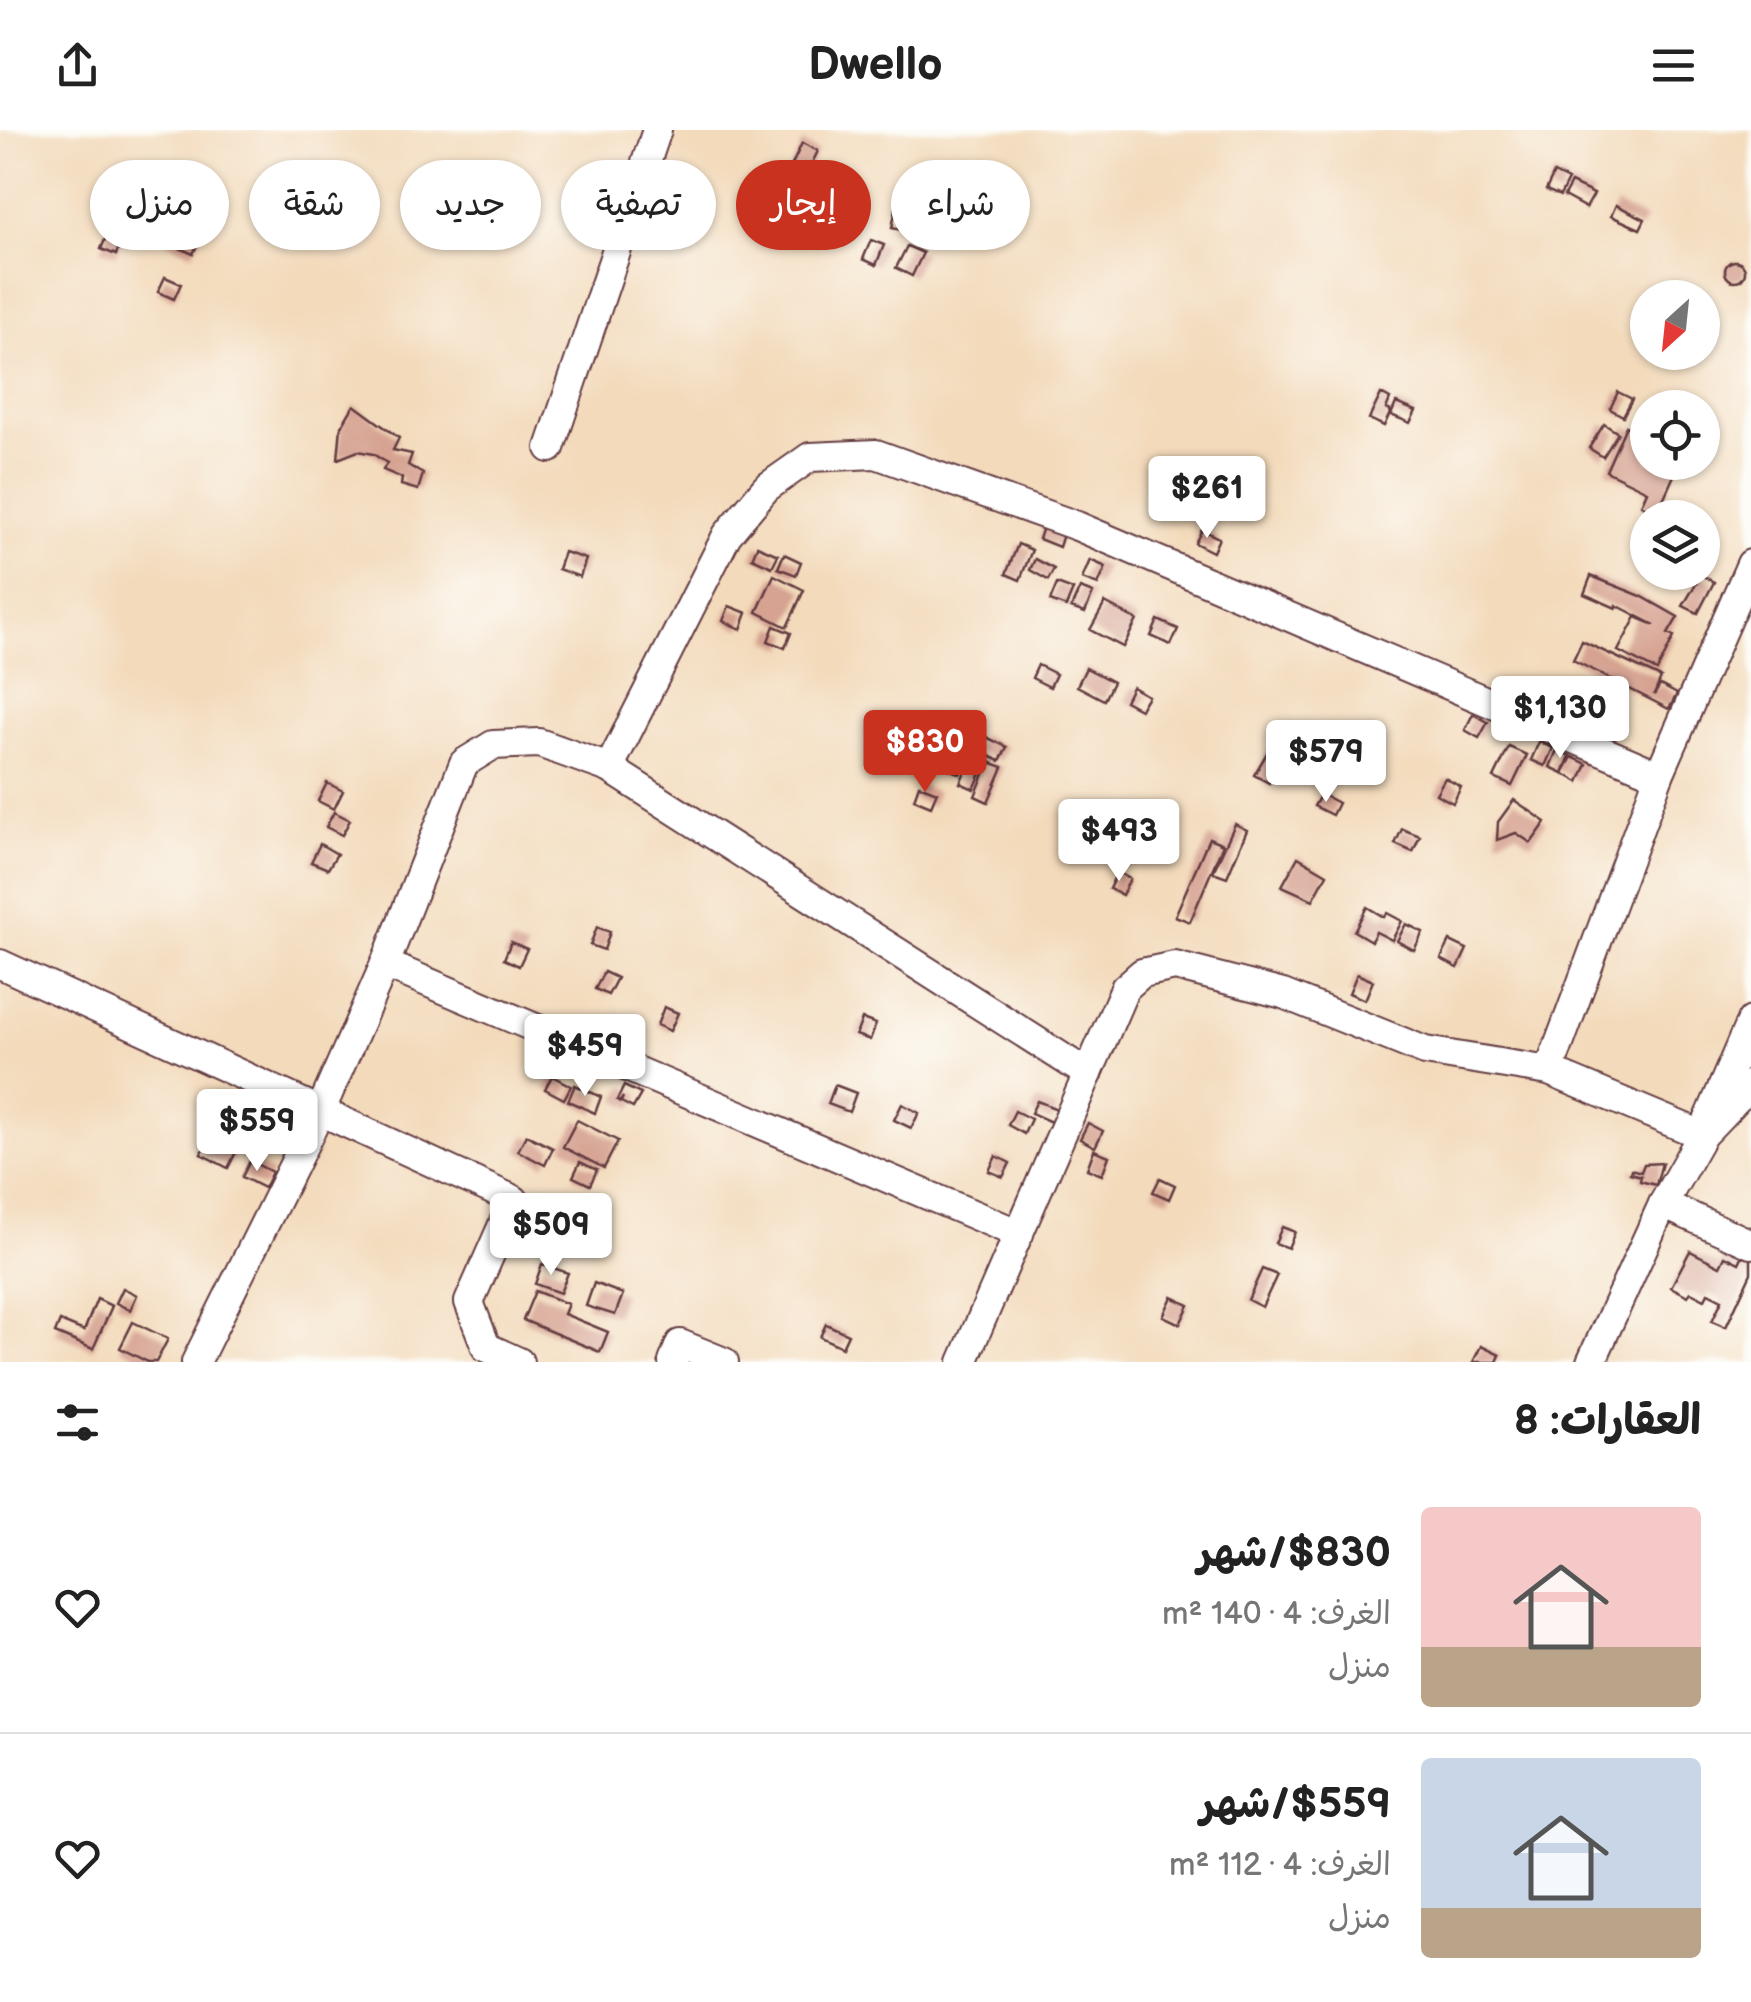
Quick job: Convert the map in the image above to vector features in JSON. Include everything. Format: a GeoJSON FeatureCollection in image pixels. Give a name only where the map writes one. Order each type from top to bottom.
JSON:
{"type":"FeatureCollection","features":[{"type":"Feature","properties":{"kind":"street"},"geometry":{"type":"LineString","coordinates":[[550,448],[657,130]]}},
{"type":"Feature","properties":{"kind":"street"},"geometry":{"type":"LineString","coordinates":[[609,768],[727,535],[766,488],[810,457],[876,454],[1077,526],[1659,775]]}},
{"type":"Feature","properties":{"kind":"street"},"geometry":{"type":"LineString","coordinates":[[1549,1071],[1659,775],[1751,564]]}},
{"type":"Feature","properties":{"kind":"street"},"geometry":{"type":"LineString","coordinates":[[196,1362],[320,1112],[464,763],[493,745],[538,743],[609,768],[1088,1074]]}},
{"type":"Feature","properties":{"kind":"street"},"geometry":{"type":"LineString","coordinates":[[0,964],[514,1200],[469,1302],[486,1347],[518,1362]]}},
{"type":"Feature","properties":{"kind":"street"},"geometry":{"type":"LineString","coordinates":[[384,964],[1019,1234]]}},
{"type":"Feature","properties":{"kind":"street"},"geometry":{"type":"LineString","coordinates":[[964,1362],[1125,988],[1142,972],[1176,966],[1283,994],[1426,1051],[1549,1071],[1702,1136]]}},
{"type":"Feature","properties":{"kind":"street"},"geometry":{"type":"LineString","coordinates":[[1591,1362],[1663,1204],[1702,1136],[1751,1021]]}},
{"type":"Feature","properties":{"kind":"street"},"geometry":{"type":"LineString","coordinates":[[1702,1136],[1751,1084]]}},
{"type":"Feature","properties":{"kind":"street"},"geometry":{"type":"LineString","coordinates":[[1663,1204],[1751,1244]]}},
{"type":"Feature","properties":{"kind":"street"},"geometry":{"type":"LineString","coordinates":[[673,1362],[680,1344],[724,1362]]}},
{"type":"Feature","properties":{"kind":"building"},"geometry":{"type":"Polygon","coordinates":[[[802,143],[818,151],[814,160],[794,160],[802,143]]]}},
{"type":"Feature","properties":{"kind":"building"},"geometry":{"type":"Polygon","coordinates":[[[1554,173],[1568,180],[1560,196],[1546,190],[1554,173]]]}},
{"type":"Feature","properties":{"kind":"building"},"geometry":{"type":"Polygon","coordinates":[[[1571,183],[1594,194],[1586,208],[1564,196],[1571,183]]]}},
{"type":"Feature","properties":{"kind":"building"},"geometry":{"type":"Polygon","coordinates":[[[1616,205],[1645,219],[1640,229],[1611,216],[1616,205]]]}},
{"type":"Feature","properties":{"kind":"building"},"geometry":{"type":"Polygon","coordinates":[[[871,240],[884,245],[876,265],[863,259],[867,250],[871,250],[871,240]]]}},
{"type":"Feature","properties":{"kind":"building"},"geometry":{"type":"Polygon","coordinates":[[[905,250],[923,253],[912,276],[896,268],[905,250]]]}},
{"type":"Feature","properties":{"kind":"building"},"geometry":{"type":"Polygon","coordinates":[[[1735,261],[1745,271],[1735,281],[1725,271],[1735,261]]]}},
{"type":"Feature","properties":{"kind":"building"},"geometry":{"type":"Polygon","coordinates":[[[165,277],[181,284],[174,299],[158,292],[165,277]]]}},
{"type":"Feature","properties":{"kind":"building"},"geometry":{"type":"Polygon","coordinates":[[[1618,392],[1630,398],[1623,416],[1610,409],[1618,392]]]}},
{"type":"Feature","properties":{"kind":"building"},"geometry":{"type":"Polygon","coordinates":[[[1381,394],[1390,399],[1386,409],[1391,411],[1384,426],[1369,419],[1381,394]]]}},
{"type":"Feature","properties":{"kind":"building"},"geometry":{"type":"Polygon","coordinates":[[[1396,403],[1416,411],[1410,423],[1391,415],[1396,403]]]}},
{"type":"Feature","properties":{"kind":"building"},"geometry":{"type":"Polygon","coordinates":[[[354,405],[399,438],[393,450],[412,454],[408,465],[423,474],[418,490],[401,485],[402,478],[383,470],[387,463],[373,454],[358,451],[338,459],[341,427],[354,405]]]}},
{"type":"Feature","properties":{"kind":"building"},"geometry":{"type":"Polygon","coordinates":[[[1604,424],[1618,433],[1603,457],[1589,448],[1604,424]]]}},
{"type":"Feature","properties":{"kind":"building"},"geometry":{"type":"Polygon","coordinates":[[[1626,426],[1630,428],[1630,480],[1672,480],[1663,500],[1643,500],[1647,491],[1606,471],[1626,426]]]}},
{"type":"Feature","properties":{"kind":"building"},"geometry":{"type":"Polygon","coordinates":[[[1196,482],[1230,491],[1226,506],[1192,497],[1196,482]]]}},
{"type":"Feature","properties":{"kind":"building"},"geometry":{"type":"Polygon","coordinates":[[[1043,527],[1063,534],[1059,547],[1039,539],[1043,527]]]}},
{"type":"Feature","properties":{"kind":"building"},"geometry":{"type":"Polygon","coordinates":[[[1202,530],[1219,538],[1213,552],[1195,543],[1202,530]]]}},
{"type":"Feature","properties":{"kind":"building"},"geometry":{"type":"Polygon","coordinates":[[[1018,544],[1032,550],[1020,580],[1006,574],[1018,544]]]}},
{"type":"Feature","properties":{"kind":"building"},"geometry":{"type":"Polygon","coordinates":[[[757,546],[778,555],[772,567],[752,558],[757,546]]]}},
{"type":"Feature","properties":{"kind":"building"},"geometry":{"type":"Polygon","coordinates":[[[564,552],[586,559],[580,577],[558,569],[564,552]]]}},
{"type":"Feature","properties":{"kind":"building"},"geometry":{"type":"Polygon","coordinates":[[[784,554],[801,562],[796,575],[778,568],[784,554]]]}},
{"type":"Feature","properties":{"kind":"building"},"geometry":{"type":"Polygon","coordinates":[[[1035,559],[1054,569],[1048,580],[1030,570],[1035,559]]]}},
{"type":"Feature","properties":{"kind":"building"},"geometry":{"type":"Polygon","coordinates":[[[1090,560],[1106,567],[1098,585],[1082,579],[1090,560]]]}},
{"type":"Feature","properties":{"kind":"building"},"geometry":{"type":"Polygon","coordinates":[[[774,575],[804,590],[787,627],[757,612],[774,575]]]}},
{"type":"Feature","properties":{"kind":"building"},"geometry":{"type":"Polygon","coordinates":[[[1591,576],[1641,596],[1678,617],[1668,634],[1674,637],[1657,671],[1618,651],[1636,617],[1655,625],[1584,594],[1591,576]]]}},
{"type":"Feature","properties":{"kind":"building"},"geometry":{"type":"Polygon","coordinates":[[[1057,584],[1073,590],[1066,607],[1050,601],[1057,584]]]}},
{"type":"Feature","properties":{"kind":"building"},"geometry":{"type":"Polygon","coordinates":[[[1080,588],[1093,593],[1085,613],[1071,608],[1080,588]]]}},
{"type":"Feature","properties":{"kind":"building"},"geometry":{"type":"Polygon","coordinates":[[[1692,590],[1710,590],[1698,613],[1683,606],[1692,590]]]}},
{"type":"Feature","properties":{"kind":"building"},"geometry":{"type":"Polygon","coordinates":[[[1105,603],[1137,620],[1123,647],[1090,630],[1105,603]]]}},
{"type":"Feature","properties":{"kind":"building"},"geometry":{"type":"Polygon","coordinates":[[[729,606],[747,613],[741,629],[723,621],[729,606]]]}},
{"type":"Feature","properties":{"kind":"building"},"geometry":{"type":"Polygon","coordinates":[[[1158,620],[1178,629],[1171,645],[1151,636],[1158,620]]]}},
{"type":"Feature","properties":{"kind":"building"},"geometry":{"type":"Polygon","coordinates":[[[774,626],[791,633],[785,648],[768,641],[774,626]]]}},
{"type":"Feature","properties":{"kind":"building"},"geometry":{"type":"Polygon","coordinates":[[[1582,641],[1661,678],[1654,695],[1660,685],[1677,694],[1669,709],[1573,660],[1582,641]]]}},
{"type":"Feature","properties":{"kind":"building"},"geometry":{"type":"Polygon","coordinates":[[[1038,665],[1056,674],[1050,687],[1032,678],[1038,665]]]}},
{"type":"Feature","properties":{"kind":"building"},"geometry":{"type":"Polygon","coordinates":[[[1086,668],[1113,682],[1104,700],[1077,686],[1086,668]]]}},
{"type":"Feature","properties":{"kind":"building"},"geometry":{"type":"Polygon","coordinates":[[[1132,687],[1148,696],[1140,709],[1125,701],[1132,687]]]}},
{"type":"Feature","properties":{"kind":"building"},"geometry":{"type":"Polygon","coordinates":[[[1473,714],[1488,722],[1479,738],[1465,730],[1473,714]]]}},
{"type":"Feature","properties":{"kind":"building"},"geometry":{"type":"Polygon","coordinates":[[[940,732],[959,740],[949,762],[930,754],[940,732]]]}},
{"type":"Feature","properties":{"kind":"building"},"geometry":{"type":"Polygon","coordinates":[[[982,735],[1007,747],[1000,761],[975,750],[982,735]]]}},
{"type":"Feature","properties":{"kind":"building"},"geometry":{"type":"Polygon","coordinates":[[[961,741],[972,747],[960,774],[948,769],[961,741]]]}},
{"type":"Feature","properties":{"kind":"building"},"geometry":{"type":"Polygon","coordinates":[[[1539,742],[1553,748],[1545,766],[1531,760],[1539,742]]]}},
{"type":"Feature","properties":{"kind":"building"},"geometry":{"type":"Polygon","coordinates":[[[1509,747],[1527,755],[1512,786],[1494,778],[1509,747]]]}},
{"type":"Feature","properties":{"kind":"building"},"geometry":{"type":"Polygon","coordinates":[[[1270,748],[1284,755],[1269,783],[1254,775],[1270,748]]]}},
{"type":"Feature","properties":{"kind":"building"},"geometry":{"type":"Polygon","coordinates":[[[1557,750],[1570,756],[1563,773],[1550,767],[1557,750]]]}},
{"type":"Feature","properties":{"kind":"building"},"geometry":{"type":"Polygon","coordinates":[[[973,753],[987,760],[974,789],[960,783],[973,753]]]}},
{"type":"Feature","properties":{"kind":"building"},"geometry":{"type":"Polygon","coordinates":[[[1572,757],[1587,764],[1579,782],[1563,773],[1572,757]]]}},
{"type":"Feature","properties":{"kind":"building"},"geometry":{"type":"Polygon","coordinates":[[[989,762],[1003,767],[988,802],[975,796],[989,762]]]}},
{"type":"Feature","properties":{"kind":"building"},"geometry":{"type":"Polygon","coordinates":[[[1445,778],[1461,787],[1453,803],[1436,794],[1445,778]]]}},
{"type":"Feature","properties":{"kind":"building"},"geometry":{"type":"Polygon","coordinates":[[[327,783],[343,791],[334,809],[318,801],[327,783]]]}},
{"type":"Feature","properties":{"kind":"building"},"geometry":{"type":"Polygon","coordinates":[[[919,785],[937,792],[931,806],[914,799],[919,785]]]}},
{"type":"Feature","properties":{"kind":"building"},"geometry":{"type":"Polygon","coordinates":[[[1321,794],[1338,803],[1332,815],[1314,806],[1321,794]]]}},
{"type":"Feature","properties":{"kind":"building"},"geometry":{"type":"Polygon","coordinates":[[[1514,800],[1546,822],[1531,843],[1516,833],[1497,840],[1498,822],[1514,800]]]}},
{"type":"Feature","properties":{"kind":"building"},"geometry":{"type":"Polygon","coordinates":[[[334,812],[350,820],[342,835],[326,827],[334,812]]]}},
{"type":"Feature","properties":{"kind":"building"},"geometry":{"type":"Polygon","coordinates":[[[1235,824],[1247,830],[1227,877],[1213,872],[1235,824]]]}},
{"type":"Feature","properties":{"kind":"building"},"geometry":{"type":"Polygon","coordinates":[[[1402,829],[1420,836],[1413,852],[1395,844],[1402,829]]]}},
{"type":"Feature","properties":{"kind":"building"},"geometry":{"type":"Polygon","coordinates":[[[1209,838],[1223,844],[1190,922],[1175,916],[1209,838]]]}},
{"type":"Feature","properties":{"kind":"building"},"geometry":{"type":"Polygon","coordinates":[[[320,844],[337,854],[328,869],[311,862],[320,844]]]}},
{"type":"Feature","properties":{"kind":"building"},"geometry":{"type":"Polygon","coordinates":[[[1298,857],[1327,874],[1313,900],[1282,886],[1298,857]]]}},
{"type":"Feature","properties":{"kind":"building"},"geometry":{"type":"Polygon","coordinates":[[[1117,872],[1130,879],[1122,895],[1109,889],[1117,872]]]}},
{"type":"Feature","properties":{"kind":"building"},"geometry":{"type":"Polygon","coordinates":[[[1367,907],[1402,921],[1392,940],[1376,932],[1371,941],[1354,931],[1367,907]]]}},
{"type":"Feature","properties":{"kind":"building"},"geometry":{"type":"Polygon","coordinates":[[[1406,924],[1423,932],[1414,950],[1397,941],[1406,924]]]}},
{"type":"Feature","properties":{"kind":"building"},"geometry":{"type":"Polygon","coordinates":[[[597,927],[610,932],[604,950],[590,945],[597,927]]]}},
{"type":"Feature","properties":{"kind":"building"},"geometry":{"type":"Polygon","coordinates":[[[1450,941],[1467,949],[1458,968],[1441,959],[1450,941]]]}},
{"type":"Feature","properties":{"kind":"building"},"geometry":{"type":"Polygon","coordinates":[[[511,942],[527,949],[519,966],[504,959],[511,942]]]}},
{"type":"Feature","properties":{"kind":"building"},"geometry":{"type":"Polygon","coordinates":[[[604,972],[617,978],[608,995],[595,989],[604,972]]]}},
{"type":"Feature","properties":{"kind":"building"},"geometry":{"type":"Polygon","coordinates":[[[1357,974],[1373,981],[1365,1000],[1349,993],[1357,974]]]}},
{"type":"Feature","properties":{"kind":"building"},"geometry":{"type":"Polygon","coordinates":[[[664,1007],[678,1013],[670,1031],[657,1025],[664,1007]]]}},
{"type":"Feature","properties":{"kind":"building"},"geometry":{"type":"Polygon","coordinates":[[[862,1019],[876,1024],[870,1040],[856,1035],[862,1019]]]}},
{"type":"Feature","properties":{"kind":"building"},"geometry":{"type":"Polygon","coordinates":[[[552,1076],[571,1086],[564,1099],[545,1089],[552,1076]]]}},
{"type":"Feature","properties":{"kind":"building"},"geometry":{"type":"Polygon","coordinates":[[[575,1085],[601,1097],[595,1113],[568,1101],[575,1085]]]}},
{"type":"Feature","properties":{"kind":"building"},"geometry":{"type":"Polygon","coordinates":[[[835,1085],[856,1093],[849,1112],[828,1104],[835,1085]]]}},
{"type":"Feature","properties":{"kind":"building"},"geometry":{"type":"Polygon","coordinates":[[[624,1086],[641,1094],[633,1108],[621,1102],[623,1097],[620,1102],[617,1100],[624,1086]]]}},
{"type":"Feature","properties":{"kind":"building"},"geometry":{"type":"Polygon","coordinates":[[[1037,1101],[1057,1109],[1051,1122],[1031,1113],[1037,1101]]]}},
{"type":"Feature","properties":{"kind":"building"},"geometry":{"type":"Polygon","coordinates":[[[902,1104],[919,1113],[911,1128],[894,1120],[902,1104]]]}},
{"type":"Feature","properties":{"kind":"building"},"geometry":{"type":"Polygon","coordinates":[[[1015,1111],[1031,1119],[1024,1134],[1008,1125],[1015,1111]]]}},
{"type":"Feature","properties":{"kind":"building"},"geometry":{"type":"Polygon","coordinates":[[[577,1120],[618,1141],[604,1168],[563,1147],[577,1120]]]}},
{"type":"Feature","properties":{"kind":"building"},"geometry":{"type":"Polygon","coordinates":[[[1088,1123],[1103,1131],[1095,1147],[1080,1139],[1088,1123]]]}},
{"type":"Feature","properties":{"kind":"building"},"geometry":{"type":"Polygon","coordinates":[[[526,1135],[553,1148],[545,1165],[518,1151],[526,1135]]]}},
{"type":"Feature","properties":{"kind":"building"},"geometry":{"type":"Polygon","coordinates":[[[209,1139],[236,1152],[228,1168],[201,1154],[209,1139]]]}},
{"type":"Feature","properties":{"kind":"building"},"geometry":{"type":"Polygon","coordinates":[[[1094,1150],[1109,1156],[1102,1175],[1087,1169],[1094,1150]]]}},
{"type":"Feature","properties":{"kind":"building"},"geometry":{"type":"Polygon","coordinates":[[[996,1156],[1010,1163],[1003,1177],[989,1171],[996,1156]]]}},
{"type":"Feature","properties":{"kind":"building"},"geometry":{"type":"Polygon","coordinates":[[[250,1161],[272,1172],[264,1188],[242,1177],[250,1161]]]}},
{"type":"Feature","properties":{"kind":"building"},"geometry":{"type":"Polygon","coordinates":[[[580,1162],[597,1170],[590,1185],[573,1177],[580,1162]]]}},
{"type":"Feature","properties":{"kind":"building"},"geometry":{"type":"Polygon","coordinates":[[[1662,1163],[1656,1185],[1640,1181],[1641,1176],[1630,1173],[1631,1169],[1641,1172],[1644,1164],[1662,1163]]]}},
{"type":"Feature","properties":{"kind":"building"},"geometry":{"type":"Polygon","coordinates":[[[1160,1178],[1175,1185],[1169,1199],[1153,1192],[1160,1178]]]}},
{"type":"Feature","properties":{"kind":"building"},"geometry":{"type":"Polygon","coordinates":[[[1282,1227],[1295,1232],[1288,1248],[1275,1243],[1282,1227]]]}},
{"type":"Feature","properties":{"kind":"building"},"geometry":{"type":"Polygon","coordinates":[[[1751,1238],[1751,1273],[1726,1327],[1712,1321],[1722,1300],[1708,1293],[1705,1299],[1691,1292],[1688,1296],[1671,1287],[1690,1251],[1720,1266],[1725,1256],[1739,1263],[1751,1238]]]}},
{"type":"Feature","properties":{"kind":"building"},"geometry":{"type":"Polygon","coordinates":[[[542,1264],[568,1273],[560,1293],[535,1284],[542,1264]]]}},
{"type":"Feature","properties":{"kind":"building"},"geometry":{"type":"Polygon","coordinates":[[[1262,1269],[1277,1275],[1262,1307],[1248,1300],[1262,1269]]]}},
{"type":"Feature","properties":{"kind":"building"},"geometry":{"type":"Polygon","coordinates":[[[594,1283],[623,1294],[615,1315],[586,1306],[594,1283]]]}},
{"type":"Feature","properties":{"kind":"building"},"geometry":{"type":"Polygon","coordinates":[[[123,1288],[137,1295],[130,1310],[116,1303],[123,1288]]]}},
{"type":"Feature","properties":{"kind":"building"},"geometry":{"type":"Polygon","coordinates":[[[535,1291],[568,1304],[564,1314],[608,1332],[600,1352],[523,1320],[535,1291]]]}},
{"type":"Feature","properties":{"kind":"building"},"geometry":{"type":"Polygon","coordinates":[[[1172,1297],[1189,1305],[1180,1324],[1163,1316],[1172,1297]]]}},
{"type":"Feature","properties":{"kind":"building"},"geometry":{"type":"Polygon","coordinates":[[[97,1299],[112,1306],[93,1349],[55,1333],[60,1321],[84,1331],[97,1299]]]}},
{"type":"Feature","properties":{"kind":"building"},"geometry":{"type":"Polygon","coordinates":[[[133,1322],[168,1339],[156,1362],[120,1348],[133,1322]]]}},
{"type":"Feature","properties":{"kind":"building"},"geometry":{"type":"Polygon","coordinates":[[[826,1324],[848,1334],[842,1347],[820,1337],[826,1324]]]}},
{"type":"Feature","properties":{"kind":"building"},"geometry":{"type":"Polygon","coordinates":[[[1481,1346],[1500,1355],[1497,1362],[1473,1362],[1481,1346]]]}}]}
